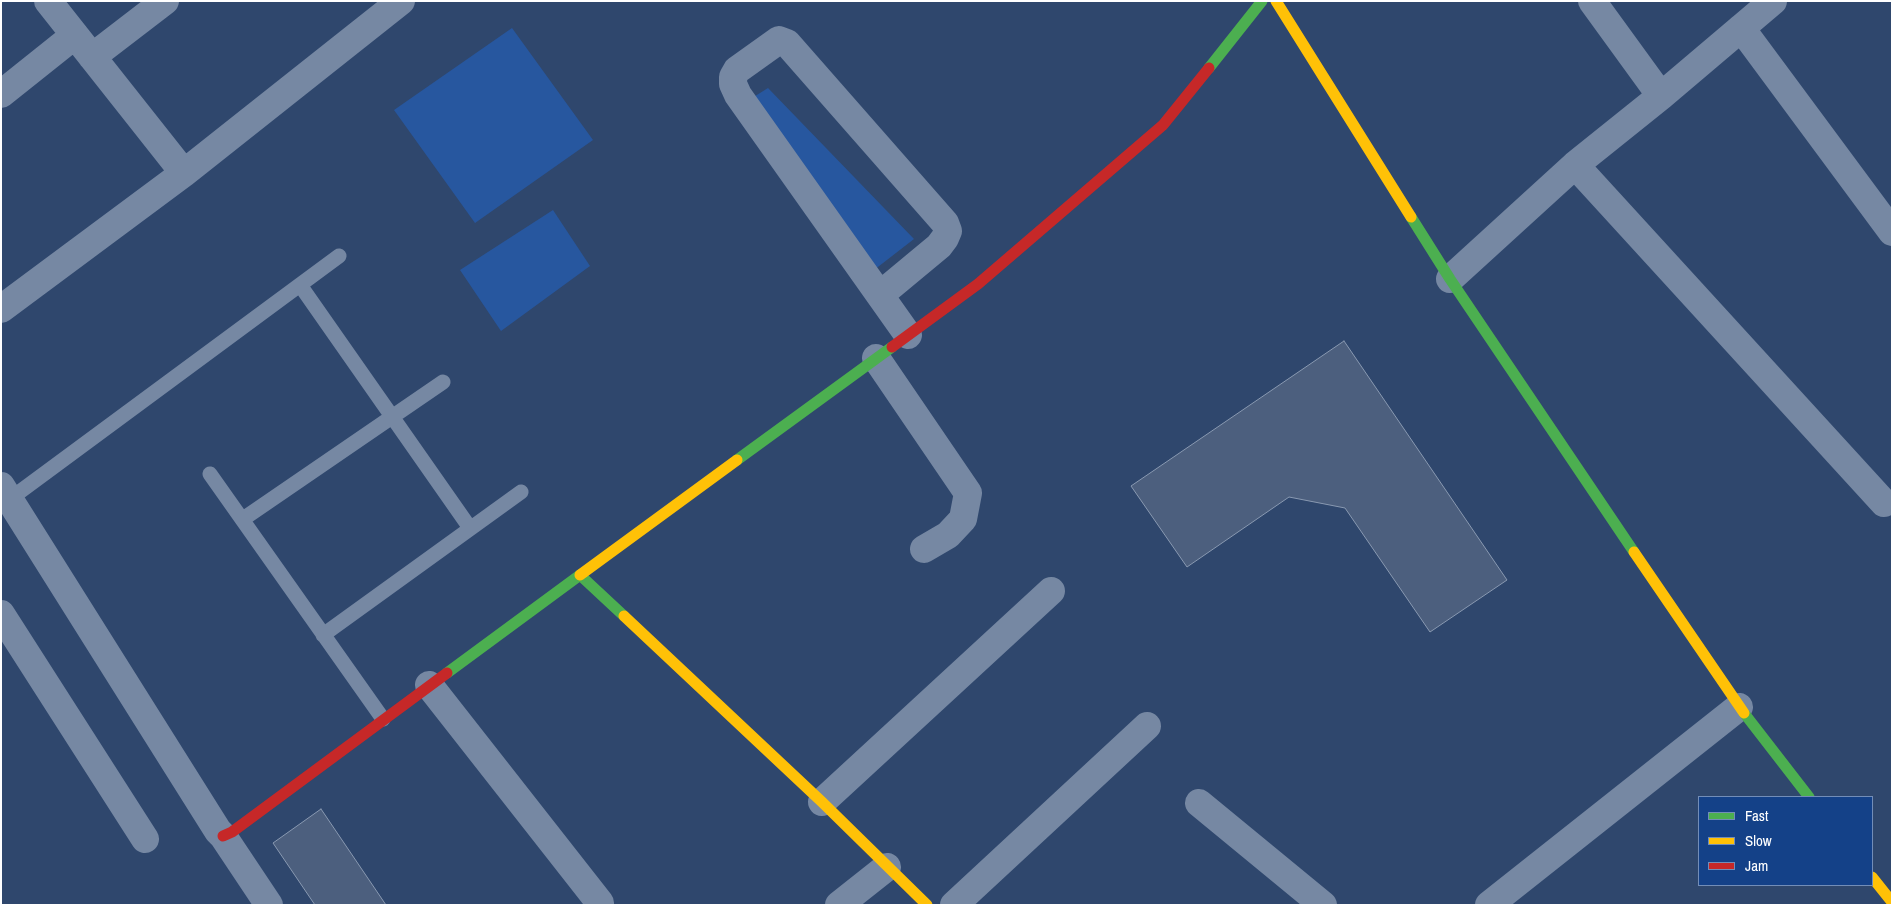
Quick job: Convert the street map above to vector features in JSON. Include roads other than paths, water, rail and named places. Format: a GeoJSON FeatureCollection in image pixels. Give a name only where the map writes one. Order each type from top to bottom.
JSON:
{"type":"FeatureCollection","features":[{"type":"Feature","properties":{"kind":"street"},"geometry":{"type":"LineString","coordinates":[[48,1],[184,173]]}},
{"type":"Feature","properties":{"kind":"street"},"geometry":{"type":"LineString","coordinates":[[92,57],[165,1]]}},
{"type":"Feature","properties":{"kind":"street"},"geometry":{"type":"LineString","coordinates":[[1,309],[184,173],[401,1]]}},
{"type":"Feature","properties":{"kind":"street"},"geometry":{"type":"LineString","coordinates":[[223,836],[232,832],[429,685],[978,284],[1163,125],[1262,1]]}},
{"type":"Feature","properties":{"kind":"street"},"geometry":{"type":"LineString","coordinates":[[1276,1],[1450,279],[1739,707],[1808,796]]}},
{"type":"Feature","properties":{"kind":"street"},"geometry":{"type":"LineString","coordinates":[[1592,1],[1661,96]]}},
{"type":"Feature","properties":{"kind":"street"},"geometry":{"type":"LineString","coordinates":[[1450,279],[1576,165],[1773,1]]}},
{"type":"Feature","properties":{"kind":"street"},"geometry":{"type":"LineString","coordinates":[[1741,28],[1892,232]]}},
{"type":"Feature","properties":{"kind":"street"},"geometry":{"type":"LineString","coordinates":[[1,94],[75,35]]}},
{"type":"Feature","properties":{"kind":"street"},"geometry":{"type":"LineString","coordinates":[[880,295],[939,246],[948,231],[945,223],[787,43],[779,40],[737,70],[732,77],[733,84],[738,95],[908,335]]}},
{"type":"Feature","properties":{"kind":"street"},"geometry":{"type":"LineString","coordinates":[[1576,165],[1884,503]]}},
{"type":"Feature","properties":{"kind":"street"},"geometry":{"type":"LineString","coordinates":[[876,358],[968,493],[963,519],[948,535],[924,549]]}},
{"type":"Feature","properties":{"kind":"street"},"geometry":{"type":"LineString","coordinates":[[6,492],[213,823],[269,905]]}},
{"type":"Feature","properties":{"kind":"street"},"geometry":{"type":"LineString","coordinates":[[580,575],[822,802],[927,905]]}},
{"type":"Feature","properties":{"kind":"street"},"geometry":{"type":"LineString","coordinates":[[822,802],[1051,591]]}},
{"type":"Feature","properties":{"kind":"street"},"geometry":{"type":"LineString","coordinates":[[1,614],[145,839]]}},
{"type":"Feature","properties":{"kind":"street"},"geometry":{"type":"LineString","coordinates":[[429,685],[600,902]]}},
{"type":"Feature","properties":{"kind":"street"},"geometry":{"type":"LineString","coordinates":[[1489,905],[1739,707]]}},
{"type":"Feature","properties":{"kind":"street"},"geometry":{"type":"LineString","coordinates":[[954,905],[1147,726]]}},
{"type":"Feature","properties":{"kind":"street"},"geometry":{"type":"LineString","coordinates":[[1199,803],[1323,905]]}},
{"type":"Feature","properties":{"kind":"street"},"geometry":{"type":"LineString","coordinates":[[839,905],[887,867]]}},
{"type":"Feature","properties":{"kind":"street"},"geometry":{"type":"LineString","coordinates":[[1873,878],[1892,902]]}},
{"type":"Feature","properties":{"kind":"lane"},"geometry":{"type":"LineString","coordinates":[[6,492],[339,256]]}},
{"type":"Feature","properties":{"kind":"lane"},"geometry":{"type":"LineString","coordinates":[[300,285],[470,528]]}},
{"type":"Feature","properties":{"kind":"lane"},"geometry":{"type":"LineString","coordinates":[[243,519],[443,382]]}},
{"type":"Feature","properties":{"kind":"lane"},"geometry":{"type":"LineString","coordinates":[[210,474],[383,719]]}},
{"type":"Feature","properties":{"kind":"lane"},"geometry":{"type":"LineString","coordinates":[[323,635],[521,492]]}}]}
